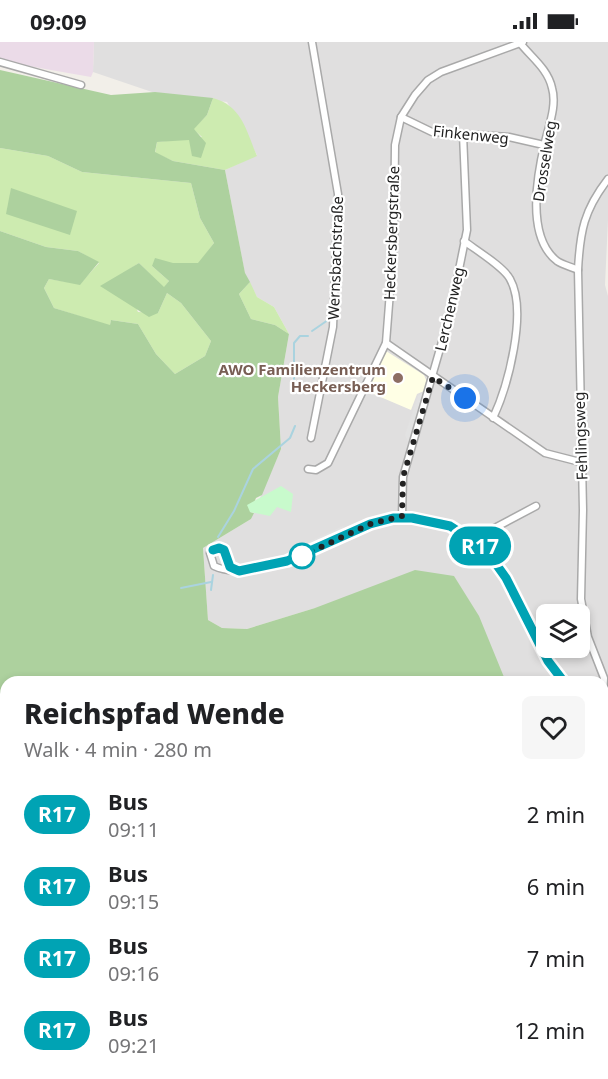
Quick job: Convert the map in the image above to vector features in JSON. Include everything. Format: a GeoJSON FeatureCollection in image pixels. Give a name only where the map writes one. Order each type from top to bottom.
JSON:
{"type":"FeatureCollection","features":[{"type":"Feature","properties":{"kind":"street","name":"Wernsbachstraße"},"geometry":{"type":"LineString","coordinates":[[312,42],[338,194],[333,327],[312,438]]}},
{"type":"Feature","properties":{"kind":"street","name":"Heckersbergstraße"},"geometry":{"type":"LineString","coordinates":[[308,469],[316,470],[328,463],[386,343],[394,240],[395,145],[401,117],[428,80],[441,72],[522,42]]}},
{"type":"Feature","properties":{"kind":"street","name":"Drosselweg"},"geometry":{"type":"LineString","coordinates":[[522,42],[545,70],[553,88],[553,109],[544,145],[536,218],[548,251],[558,261],[579,270]]}},
{"type":"Feature","properties":{"kind":"street"},"geometry":{"type":"LineString","coordinates":[[0,62],[81,85]]}},
{"type":"Feature","properties":{"kind":"street","name":"Finkenweg"},"geometry":{"type":"LineString","coordinates":[[401,117],[432,132],[509,136],[544,145]]}},
{"type":"Feature","properties":{"kind":"street","name":"Lerchenweg"},"geometry":{"type":"LineString","coordinates":[[402,516],[403,477],[450,314],[464,241],[466,172],[463,134]]}},
{"type":"Feature","properties":{"kind":"street","name":"Fehlingsweg"},"geometry":{"type":"LineString","coordinates":[[603,676],[588,637],[581,600],[583,510],[580,462],[579,270],[580,236],[587,212],[608,179]]}},
{"type":"Feature","properties":{"kind":"street"},"geometry":{"type":"LineString","coordinates":[[464,241],[510,277],[517,296],[511,367],[504,394],[493,417]]}},
{"type":"Feature","properties":{"kind":"street"},"geometry":{"type":"LineString","coordinates":[[386,343],[545,453],[580,462]]}},
{"type":"Feature","properties":{"kind":"street"},"geometry":{"type":"LineString","coordinates":[[472,540],[537,506]]}},
{"type":"Feature","properties":{"kind":"street"},"geometry":{"type":"LineString","coordinates":[[239,571],[230,567],[224,550],[216,548],[210,553],[214,566],[239,571],[287,561],[370,524],[402,516],[450,526],[472,540],[491,557],[506,578],[548,661],[559,676]]}},
{"type":"Feature","properties":{"kind":"shaded area"},"geometry":{"type":"Polygon","coordinates":[[[0,42],[94,42],[93,72],[91,77],[0,61],[0,42]]]}},
{"type":"Feature","properties":{"kind":"shaded area"},"geometry":{"type":"Polygon","coordinates":[[[94,42],[608,42],[608,220],[605,285],[608,296],[608,676],[500,676],[315,608],[247,629],[222,628],[208,620],[203,548],[251,519],[281,449],[278,397],[289,334],[274,307],[257,297],[245,274],[225,170],[257,155],[227,102],[152,92],[93,72],[94,42]]]}},
{"type":"Feature","properties":{"kind":"shaded area","name":"AWO Familienzentrum Heckersberg"},"geometry":{"type":"Polygon","coordinates":[[[386,351],[424,375],[427,382],[424,391],[417,394],[411,410],[364,390],[386,351]]]}},
{"type":"Feature","properties":{"kind":"shaded area"},"geometry":{"type":"Polygon","coordinates":[[[424,392],[408,442],[405,435],[418,396],[424,392]]]}},
{"type":"Feature","properties":{"kind":"shaded area"},"geometry":{"type":"Polygon","coordinates":[[[343,526],[346,531],[289,557],[287,552],[343,526]]]}},
{"type":"Feature","properties":{"kind":"green space"},"geometry":{"type":"Polygon","coordinates":[[[0,70],[111,95],[155,92],[213,98],[207,115],[194,129],[206,143],[201,158],[192,156],[189,140],[157,142],[155,152],[173,161],[225,170],[245,273],[250,282],[239,294],[251,319],[275,325],[289,334],[278,397],[281,449],[262,495],[256,498],[250,512],[254,513],[251,519],[203,548],[208,620],[222,628],[247,629],[315,608],[415,570],[454,576],[479,616],[504,676],[0,676],[0,231],[46,247],[78,251],[99,262],[80,285],[49,279],[44,288],[54,308],[110,325],[111,320],[138,324],[156,354],[175,374],[205,356],[211,341],[181,303],[167,293],[158,313],[149,317],[100,286],[139,263],[164,287],[169,281],[152,266],[155,258],[173,263],[198,263],[214,243],[200,218],[191,183],[82,172],[48,156],[0,148],[0,70]]]}},
{"type":"Feature","properties":{"kind":"green space"},"geometry":{"type":"Polygon","coordinates":[[[213,98],[231,107],[237,113],[246,128],[257,156],[225,170],[173,161],[155,153],[157,142],[202,137],[193,129],[207,115],[213,98]]]}},
{"type":"Feature","properties":{"kind":"green space"},"geometry":{"type":"Polygon","coordinates":[[[0,148],[48,156],[82,172],[191,183],[200,218],[214,243],[199,263],[152,266],[169,281],[164,288],[139,263],[122,274],[138,312],[158,313],[167,293],[181,303],[211,341],[205,356],[175,374],[156,354],[138,324],[111,320],[110,326],[54,308],[44,288],[49,279],[80,284],[99,263],[78,251],[46,247],[0,231],[0,148]]]}},
{"type":"Feature","properties":{"kind":"green space"},"geometry":{"type":"Polygon","coordinates":[[[11,188],[77,211],[70,235],[6,214],[11,188]]]}},
{"type":"Feature","properties":{"kind":"green space"},"geometry":{"type":"Polygon","coordinates":[[[250,282],[257,297],[274,307],[289,334],[275,325],[251,319],[239,294],[250,282]]]}},
{"type":"Feature","properties":{"kind":"green space"},"geometry":{"type":"Polygon","coordinates":[[[281,486],[293,494],[291,512],[277,507],[270,516],[250,512],[247,505],[281,486]]]}},
{"type":"Feature","properties":{"kind":"waterway"},"geometry":{"type":"LineString","coordinates":[[312,331],[328,320]]}},
{"type":"Feature","properties":{"kind":"waterway"},"geometry":{"type":"LineString","coordinates":[[294,386],[294,343],[300,336],[308,336]]}},
{"type":"Feature","properties":{"kind":"waterway"},"geometry":{"type":"LineString","coordinates":[[218,537],[234,511],[253,469],[290,438],[295,426]]}},
{"type":"Feature","properties":{"kind":"waterway"},"geometry":{"type":"LineString","coordinates":[[211,590],[213,575]]}},
{"type":"Feature","properties":{"kind":"waterway"},"geometry":{"type":"LineString","coordinates":[[181,588],[211,582]]}},
{"type":"Feature","properties":{"kind":"bus line","name":"R17"},"geometry":{"type":"LineString","coordinates":[[213,550],[219,548],[227,552],[230,567],[239,571],[287,561],[370,524],[402,516],[450,526],[472,540],[491,557],[506,578],[548,661],[559,676]]}},
{"type":"Feature","properties":{"kind":"place","name":"AWO Familienzentrum Heckersberg"},"geometry":{"type":"Point","coordinates":[398,378]}},
{"type":"Feature","properties":{"kind":"route"},"geometry":{"type":"LineString","coordinates":[[302,556],[370,524],[402,516],[403,477],[433,377],[465,398]]}}]}
